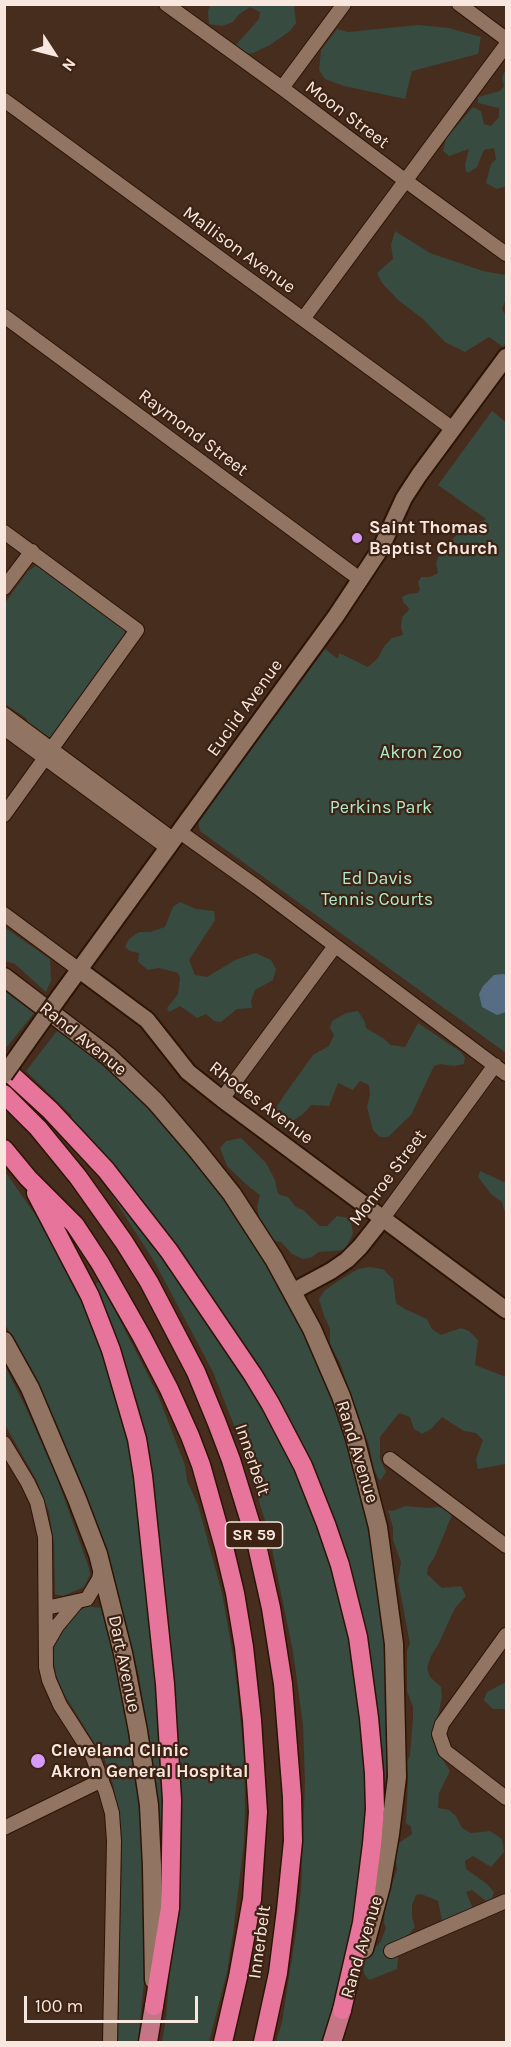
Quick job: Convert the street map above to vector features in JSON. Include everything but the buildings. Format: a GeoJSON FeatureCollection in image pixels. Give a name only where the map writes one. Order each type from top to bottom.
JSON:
{"type":"FeatureCollection","features":[{"type":"Feature","properties":{"kind":"highway"},"geometry":{"type":"LineString","coordinates":[[4,1068],[50,1110],[106,1170],[169,1251],[270,1403],[303,1466],[326,1524],[340,1565],[358,1637],[369,1718],[375,1800],[362,1923],[342,2010]]}},
{"type":"Feature","properties":{"kind":"highway","name":"Innerbelt"},"geometry":{"type":"LineString","coordinates":[[4,1094],[38,1128],[78,1178],[124,1242],[149,1282],[196,1372],[234,1470],[256,1541],[272,1608],[282,1675],[292,1797],[293,1841],[278,1973],[263,2043]]}},
{"type":"Feature","properties":{"kind":"highway","name":"Innerbelt"},"geometry":{"type":"LineString","coordinates":[[4,1149],[28,1178],[75,1225],[100,1263],[169,1389],[201,1465],[235,1593],[252,1720],[258,1812],[252,1899],[223,2043]]}},
{"type":"Feature","properties":{"kind":"highway"},"geometry":{"type":"LineString","coordinates":[[28,1178],[90,1296],[111,1350],[137,1439],[143,1476],[165,1673],[172,1800],[170,1908],[154,2006]]}},
{"type":"Feature","properties":{"kind":"main road","name":"Rand Avenue"},"geometry":{"type":"LineString","coordinates":[[4,977],[109,1057],[161,1108],[232,1194],[274,1259],[292,1292],[329,1367],[358,1448],[378,1527],[394,1644],[397,1778],[381,1886],[371,1925],[332,2043]]}},
{"type":"Feature","properties":{"kind":"main road","name":"Dart Avenue"},"geometry":{"type":"LineString","coordinates":[[4,1341],[34,1398],[77,1499],[101,1568],[123,1653],[138,1731],[148,1805],[152,1866],[154,2006],[148,2043]]}},
{"type":"Feature","properties":{"kind":"street","name":"Moon Street"},"geometry":{"type":"LineString","coordinates":[[166,4],[507,254]]}},
{"type":"Feature","properties":{"kind":"street"},"geometry":{"type":"LineString","coordinates":[[282,88],[344,4]]}},
{"type":"Feature","properties":{"kind":"street"},"geometry":{"type":"LineString","coordinates":[[459,4],[507,39]]}},
{"type":"Feature","properties":{"kind":"street"},"geometry":{"type":"LineString","coordinates":[[303,319],[507,45]]}},
{"type":"Feature","properties":{"kind":"street","name":"Mallison Avenue"},"geometry":{"type":"LineString","coordinates":[[4,100],[453,429]]}},
{"type":"Feature","properties":{"kind":"street","name":"Raymond Street"},"geometry":{"type":"LineString","coordinates":[[4,316],[361,579]]}},
{"type":"Feature","properties":{"kind":"street","name":"Euclid Avenue"},"geometry":{"type":"LineString","coordinates":[[4,1075],[78,969],[174,840],[361,579],[381,548],[404,498],[507,357]]}},
{"type":"Feature","properties":{"kind":"street"},"geometry":{"type":"LineString","coordinates":[[4,532],[137,630],[4,814]]}},
{"type":"Feature","properties":{"kind":"street"},"geometry":{"type":"LineString","coordinates":[[4,588],[32,551]]}},
{"type":"Feature","properties":{"kind":"street"},"geometry":{"type":"LineString","coordinates":[[4,714],[48,753]]}},
{"type":"Feature","properties":{"kind":"street"},"geometry":{"type":"LineString","coordinates":[[4,728],[48,753],[174,840],[335,946],[507,1074]]}},
{"type":"Feature","properties":{"kind":"street","name":"Rhodes Avenue"},"geometry":{"type":"LineString","coordinates":[[4,914],[147,1020],[188,1072],[222,1099],[507,1310]]}},
{"type":"Feature","properties":{"kind":"street"},"geometry":{"type":"LineString","coordinates":[[222,1099],[335,946]]}},
{"type":"Feature","properties":{"kind":"street","name":"Monroe Street"},"geometry":{"type":"LineString","coordinates":[[292,1292],[331,1271],[360,1247],[495,1065]]}},
{"type":"Feature","properties":{"kind":"street"},"geometry":{"type":"LineString","coordinates":[[4,1443],[28,1483],[40,1513],[46,1554],[46,1667],[54,1693],[88,1747],[102,1780],[112,1813],[114,1841],[110,2043]]}},
{"type":"Feature","properties":{"kind":"street"},"geometry":{"type":"LineString","coordinates":[[390,1459],[507,1546]]}},
{"type":"Feature","properties":{"kind":"street"},"geometry":{"type":"LineString","coordinates":[[45,1647],[57,1626],[99,1579],[101,1568]]}},
{"type":"Feature","properties":{"kind":"street"},"geometry":{"type":"LineString","coordinates":[[46,1608],[82,1600],[102,1604],[113,1613]]}},
{"type":"Feature","properties":{"kind":"street"},"geometry":{"type":"LineString","coordinates":[[507,1635],[442,1724],[439,1734],[445,1751],[507,1798]]}},
{"type":"Feature","properties":{"kind":"street"},"geometry":{"type":"LineString","coordinates":[[4,1828],[102,1780]]}},
{"type":"Feature","properties":{"kind":"street"},"geometry":{"type":"LineString","coordinates":[[390,1951],[507,1901]]}},
{"type":"Feature","properties":{"kind":"green space"},"geometry":{"type":"Polygon","coordinates":[[[210,5],[294,5],[296,23],[290,31],[270,45],[253,53],[241,55],[235,46],[259,19],[260,12],[250,7],[238,15],[233,22],[222,26],[209,24],[210,5]]]}},
{"type":"Feature","properties":{"kind":"green space"},"geometry":{"type":"Polygon","coordinates":[[[418,25],[449,28],[481,37],[478,54],[412,71],[405,99],[344,86],[325,79],[319,70],[321,50],[337,29],[348,32],[418,25]]]}},
{"type":"Feature","properties":{"kind":"green space"},"geometry":{"type":"Polygon","coordinates":[[[506,68],[506,186],[497,189],[486,183],[491,164],[496,159],[494,148],[484,150],[477,167],[468,173],[465,165],[469,149],[449,156],[443,151],[446,138],[473,107],[481,111],[484,124],[491,126],[499,117],[499,108],[478,103],[478,97],[500,91],[504,86],[502,78],[506,68]]]}},
{"type":"Feature","properties":{"kind":"green space"},"geometry":{"type":"Polygon","coordinates":[[[395,231],[430,253],[483,271],[506,275],[506,299],[502,309],[506,316],[506,341],[503,347],[489,337],[465,352],[445,342],[382,283],[377,273],[393,259],[391,245],[395,231]]]}},
{"type":"Feature","properties":{"kind":"green space","name":"Akron Zoo"},"geometry":{"type":"Polygon","coordinates":[[[492,411],[506,422],[506,1053],[200,831],[198,821],[325,649],[338,659],[339,653],[368,667],[378,658],[392,638],[403,635],[402,617],[409,608],[403,602],[402,597],[420,590],[418,582],[421,577],[430,577],[438,573],[436,563],[438,557],[458,533],[486,519],[438,485],[492,411]]]}},
{"type":"Feature","properties":{"kind":"green space"},"geometry":{"type":"Polygon","coordinates":[[[37,565],[124,629],[125,633],[55,734],[47,739],[30,727],[26,718],[5,704],[5,603],[28,571],[37,565]]]}},
{"type":"Feature","properties":{"kind":"green space"},"geometry":{"type":"Polygon","coordinates":[[[180,902],[196,909],[214,911],[215,920],[189,960],[195,975],[207,977],[235,960],[255,953],[271,960],[276,969],[273,980],[255,990],[251,1001],[252,1008],[237,1009],[221,1022],[214,1021],[206,1014],[197,1018],[180,1006],[169,1012],[167,1008],[178,994],[180,978],[178,973],[159,968],[148,970],[138,962],[139,953],[125,947],[129,939],[139,932],[150,932],[165,927],[173,907],[180,902]]]}},
{"type":"Feature","properties":{"kind":"green space"},"geometry":{"type":"Polygon","coordinates":[[[4,927],[50,959],[51,981],[46,992],[15,964],[5,961],[4,927]]]}},
{"type":"Feature","properties":{"kind":"green space"},"geometry":{"type":"Polygon","coordinates":[[[4,989],[35,1012],[5,1049],[4,1049],[4,989]]]}},
{"type":"Feature","properties":{"kind":"green space"},"geometry":{"type":"Polygon","coordinates":[[[358,1011],[366,1028],[391,1045],[405,1047],[418,1023],[461,1052],[465,1058],[464,1064],[434,1066],[411,1115],[388,1137],[380,1137],[373,1130],[367,1107],[370,1095],[369,1085],[360,1081],[353,1090],[338,1083],[329,1106],[311,1105],[303,1114],[282,1128],[270,1117],[313,1055],[329,1046],[334,1035],[330,1028],[332,1021],[346,1013],[358,1011]]]}},
{"type":"Feature","properties":{"kind":"green space"},"geometry":{"type":"Polygon","coordinates":[[[60,1027],[135,1090],[212,1177],[265,1255],[315,1351],[351,1448],[384,1592],[390,1733],[385,1788],[379,1788],[366,1657],[293,1438],[69,1119],[72,1116],[26,1071],[60,1027]]]}},
{"type":"Feature","properties":{"kind":"green space"},"geometry":{"type":"Polygon","coordinates":[[[241,1138],[266,1163],[275,1180],[278,1194],[288,1197],[296,1207],[303,1210],[320,1226],[327,1226],[337,1216],[350,1218],[353,1233],[345,1250],[319,1252],[303,1259],[292,1254],[281,1242],[263,1237],[257,1207],[260,1195],[227,1166],[220,1148],[226,1141],[241,1138]]]}},
{"type":"Feature","properties":{"kind":"green space"},"geometry":{"type":"Polygon","coordinates":[[[4,1170],[53,1240],[86,1304],[107,1353],[139,1484],[158,1666],[167,1903],[161,1903],[154,1781],[139,1676],[112,1572],[81,1482],[56,1423],[5,1324],[4,1170]]]}},
{"type":"Feature","properties":{"kind":"green space"},"geometry":{"type":"Polygon","coordinates":[[[480,1171],[506,1183],[506,1216],[502,1202],[491,1194],[478,1177],[480,1171]]]}},
{"type":"Feature","properties":{"kind":"green space"},"geometry":{"type":"Polygon","coordinates":[[[111,1185],[231,1349],[308,1490],[348,1612],[370,1791],[362,1896],[326,2042],[276,2042],[282,2022],[301,1891],[305,1781],[303,1725],[293,1652],[269,1534],[244,1451],[213,1372],[154,1261],[107,1188],[111,1185]]]}},
{"type":"Feature","properties":{"kind":"green space"},"geometry":{"type":"Polygon","coordinates":[[[369,1267],[383,1269],[393,1279],[396,1303],[427,1319],[432,1329],[441,1335],[461,1328],[469,1331],[478,1340],[475,1365],[506,1377],[506,1464],[478,1469],[476,1459],[483,1440],[476,1433],[464,1431],[442,1417],[431,1429],[422,1434],[414,1429],[410,1417],[399,1413],[380,1437],[380,1459],[386,1472],[380,1481],[374,1470],[369,1445],[340,1363],[330,1344],[330,1328],[319,1299],[325,1290],[340,1280],[358,1269],[369,1267]]]}},
{"type":"Feature","properties":{"kind":"green space"},"geometry":{"type":"Polygon","coordinates":[[[100,1281],[157,1393],[185,1465],[187,1481],[198,1505],[222,1593],[235,1668],[244,1753],[244,1842],[227,1972],[209,2042],[162,2042],[172,1939],[159,1559],[91,1287],[100,1281]]]}},
{"type":"Feature","properties":{"kind":"green space"},"geometry":{"type":"Polygon","coordinates":[[[5,1366],[56,1475],[89,1568],[90,1575],[84,1587],[63,1596],[55,1594],[54,1543],[49,1512],[36,1479],[5,1425],[5,1366]]]}},
{"type":"Feature","properties":{"kind":"green space"},"geometry":{"type":"Polygon","coordinates":[[[405,1506],[438,1507],[447,1509],[452,1515],[428,1567],[427,1574],[442,1588],[461,1586],[466,1596],[455,1608],[427,1668],[430,1677],[441,1687],[442,1697],[435,1730],[443,1760],[450,1771],[439,1793],[438,1808],[449,1810],[456,1816],[462,1828],[471,1833],[490,1831],[502,1839],[504,1852],[491,1867],[473,1856],[465,1861],[466,1869],[494,1892],[492,1898],[486,1901],[472,1890],[466,1892],[472,1906],[471,1910],[447,1922],[442,1920],[438,1901],[421,1894],[416,1895],[412,1905],[415,1927],[396,1944],[397,1969],[369,1980],[364,1974],[363,1962],[381,1941],[386,1928],[385,1905],[397,1869],[394,1854],[396,1845],[412,1834],[411,1827],[406,1823],[407,1762],[410,1755],[413,1718],[413,1707],[407,1691],[407,1650],[410,1644],[398,1580],[401,1562],[393,1540],[393,1528],[388,1510],[393,1511],[405,1506]]]}},
{"type":"Feature","properties":{"kind":"green space"},"geometry":{"type":"Polygon","coordinates":[[[87,1606],[102,1608],[108,1617],[127,1696],[142,1807],[146,1889],[145,1971],[138,2042],[118,2042],[122,1836],[113,1784],[105,1760],[64,1694],[56,1675],[53,1658],[55,1642],[67,1619],[87,1606]]]}},
{"type":"Feature","properties":{"kind":"green space"},"geometry":{"type":"Polygon","coordinates":[[[506,1682],[506,1709],[493,1709],[484,1700],[487,1692],[506,1682]]]}},
{"type":"Feature","properties":{"kind":"water"},"geometry":{"type":"Polygon","coordinates":[[[494,975],[506,975],[506,1012],[497,1015],[482,1007],[479,994],[483,986],[494,975]]]}},
{"type":"Feature","properties":{"kind":"place","name":"Saint Thomas Baptist Church"},"geometry":{"type":"Point","coordinates":[357,538]}},
{"type":"Feature","properties":{"kind":"place","name":"Cleveland Clinic Akron General Hospital"},"geometry":{"type":"Point","coordinates":[38,1761]}},
{"type":"Feature","properties":{"kind":"park label","name":"Perkins Park"},"geometry":{"type":"Point","coordinates":[381,808]}},
{"type":"Feature","properties":{"kind":"park label","name":"Ed Davis Tennis Courts"},"geometry":{"type":"Point","coordinates":[377,889]}}]}
